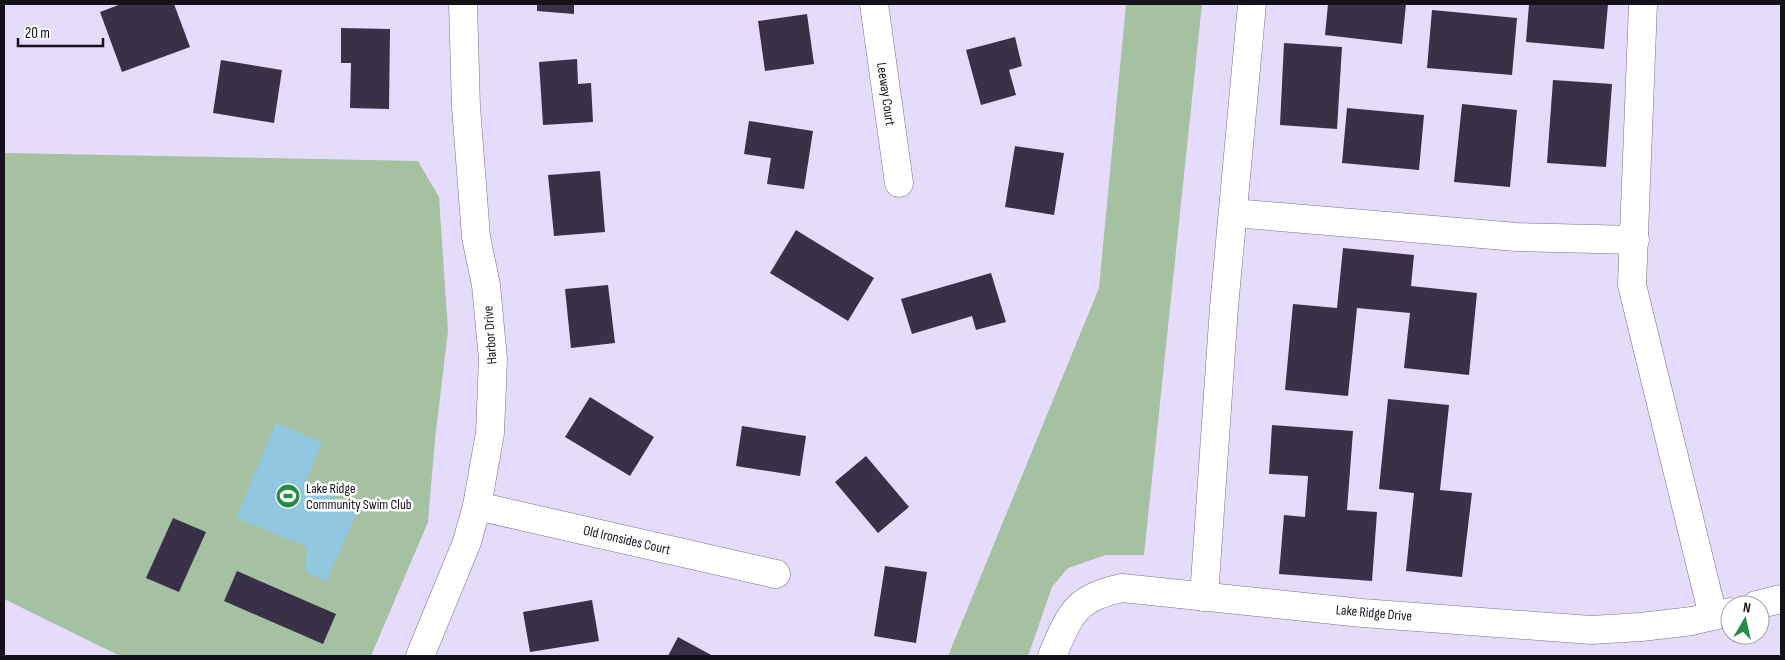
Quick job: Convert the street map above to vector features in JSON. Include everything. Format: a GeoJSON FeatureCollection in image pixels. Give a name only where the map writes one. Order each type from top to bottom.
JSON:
{"type":"FeatureCollection","features":[{"type":"Feature","properties":{"kind":"street","name":"Harbor Drive"},"geometry":{"type":"LineString","coordinates":[[420,656],[467,542],[477,506],[490,433],[493,359],[486,285],[476,237],[466,107],[463,4]]}},
{"type":"Feature","properties":{"kind":"street","name":"Leeway Court"},"geometry":{"type":"LineString","coordinates":[[874,4],[899,183]]}},
{"type":"Feature","properties":{"kind":"street"},"geometry":{"type":"LineString","coordinates":[[1204,597],[1224,307],[1252,4]]}},
{"type":"Feature","properties":{"kind":"street"},"geometry":{"type":"LineString","coordinates":[[1643,4],[1632,285],[1720,607]]}},
{"type":"Feature","properties":{"kind":"street"},"geometry":{"type":"LineString","coordinates":[[1233,213],[1517,237],[1635,240]]}},
{"type":"Feature","properties":{"kind":"street","name":"Old Ironsides Court"},"geometry":{"type":"LineString","coordinates":[[477,506],[776,574]]}},
{"type":"Feature","properties":{"kind":"street","name":"Lake Ridge Drive"},"geometry":{"type":"LineString","coordinates":[[1052,656],[1068,619],[1082,603],[1101,593],[1122,588],[1362,613],[1590,630],[1641,628],[1692,621],[1720,614]]}},
{"type":"Feature","properties":{"kind":"green space"},"geometry":{"type":"Polygon","coordinates":[[[1126,4],[1202,4],[1144,555],[1106,555],[1068,568],[1052,587],[1028,656],[948,656],[1099,288],[1126,4]]]}},
{"type":"Feature","properties":{"kind":"green space"},"geometry":{"type":"Polygon","coordinates":[[[4,153],[418,161],[439,197],[448,331],[435,439],[428,522],[371,656],[120,656],[4,599],[4,153]]]}},
{"type":"Feature","properties":{"kind":"water","name":"Lake Ridge Community Swim Club"},"geometry":{"type":"Polygon","coordinates":[[[276,423],[322,442],[304,485],[359,508],[327,581],[305,572],[307,547],[236,518],[276,423]]]}},
{"type":"Feature","properties":{"kind":"building"},"geometry":{"type":"Polygon","coordinates":[[[121,4],[174,4],[190,47],[122,72],[100,12],[121,4]]]}},
{"type":"Feature","properties":{"kind":"building"},"geometry":{"type":"Polygon","coordinates":[[[537,4],[574,4],[574,14],[537,11],[537,4]]]}},
{"type":"Feature","properties":{"kind":"building"},"geometry":{"type":"Polygon","coordinates":[[[1328,4],[1406,4],[1402,44],[1325,35],[1328,4]]]}},
{"type":"Feature","properties":{"kind":"building"},"geometry":{"type":"Polygon","coordinates":[[[1529,4],[1608,4],[1604,49],[1526,42],[1529,4]]]}},
{"type":"Feature","properties":{"kind":"building"},"geometry":{"type":"Polygon","coordinates":[[[1432,10],[1517,18],[1512,75],[1427,68],[1432,10]]]}},
{"type":"Feature","properties":{"kind":"building"},"geometry":{"type":"Polygon","coordinates":[[[807,14],[814,64],[765,71],[758,21],[807,14]]]}},
{"type":"Feature","properties":{"kind":"building"},"geometry":{"type":"Polygon","coordinates":[[[341,28],[390,29],[389,109],[350,108],[351,63],[341,63],[341,28]]]}},
{"type":"Feature","properties":{"kind":"building"},"geometry":{"type":"Polygon","coordinates":[[[1015,37],[1022,66],[1009,70],[1016,95],[981,105],[966,50],[1015,37]]]}},
{"type":"Feature","properties":{"kind":"building"},"geometry":{"type":"Polygon","coordinates":[[[1284,43],[1342,47],[1337,129],[1280,125],[1284,43]]]}},
{"type":"Feature","properties":{"kind":"building"},"geometry":{"type":"Polygon","coordinates":[[[577,59],[578,84],[591,83],[593,122],[543,125],[539,62],[577,59]]]}},
{"type":"Feature","properties":{"kind":"building"},"geometry":{"type":"Polygon","coordinates":[[[221,60],[282,70],[274,123],[213,113],[221,60]]]}},
{"type":"Feature","properties":{"kind":"building"},"geometry":{"type":"Polygon","coordinates":[[[1553,80],[1612,84],[1606,167],[1547,163],[1553,80]]]}},
{"type":"Feature","properties":{"kind":"building"},"geometry":{"type":"Polygon","coordinates":[[[1462,104],[1517,110],[1510,187],[1454,182],[1462,104]]]}},
{"type":"Feature","properties":{"kind":"building"},"geometry":{"type":"Polygon","coordinates":[[[1347,108],[1424,115],[1419,170],[1342,163],[1347,108]]]}},
{"type":"Feature","properties":{"kind":"building"},"geometry":{"type":"Polygon","coordinates":[[[749,121],[813,131],[804,189],[767,184],[771,158],[744,154],[749,121]]]}},
{"type":"Feature","properties":{"kind":"building"},"geometry":{"type":"Polygon","coordinates":[[[1015,146],[1064,153],[1054,215],[1005,207],[1015,146]]]}},
{"type":"Feature","properties":{"kind":"building"},"geometry":{"type":"Polygon","coordinates":[[[600,171],[605,232],[554,236],[548,175],[600,171]]]}},
{"type":"Feature","properties":{"kind":"building"},"geometry":{"type":"Polygon","coordinates":[[[796,230],[874,278],[848,321],[770,273],[796,230]]]}},
{"type":"Feature","properties":{"kind":"building"},"geometry":{"type":"Polygon","coordinates":[[[1343,248],[1414,255],[1411,286],[1477,293],[1469,375],[1404,368],[1410,313],[1357,308],[1348,396],[1285,390],[1293,304],[1337,308],[1343,248]]]}},
{"type":"Feature","properties":{"kind":"building"},"geometry":{"type":"Polygon","coordinates":[[[991,273],[1006,322],[976,330],[972,316],[912,334],[901,299],[991,273]]]}},
{"type":"Feature","properties":{"kind":"building"},"geometry":{"type":"Polygon","coordinates":[[[608,285],[615,343],[571,348],[565,289],[608,285]]]}},
{"type":"Feature","properties":{"kind":"building"},"geometry":{"type":"Polygon","coordinates":[[[590,397],[654,437],[630,476],[565,437],[590,397]]]}},
{"type":"Feature","properties":{"kind":"building"},"geometry":{"type":"Polygon","coordinates":[[[1388,399],[1449,405],[1440,490],[1472,493],[1462,577],[1406,571],[1414,493],[1379,489],[1388,399]]]}},
{"type":"Feature","properties":{"kind":"building"},"geometry":{"type":"Polygon","coordinates":[[[1272,425],[1353,431],[1347,510],[1377,512],[1372,581],[1279,574],[1284,515],[1305,517],[1308,476],[1269,474],[1272,425]]]}},
{"type":"Feature","properties":{"kind":"building"},"geometry":{"type":"Polygon","coordinates":[[[742,426],[806,436],[800,476],[736,466],[742,426]]]}},
{"type":"Feature","properties":{"kind":"building"},"geometry":{"type":"Polygon","coordinates":[[[866,456],[909,507],[878,533],[835,482],[866,456]]]}},
{"type":"Feature","properties":{"kind":"building"},"geometry":{"type":"Polygon","coordinates":[[[173,518],[206,532],[179,592],[146,578],[173,518]]]}},
{"type":"Feature","properties":{"kind":"building"},"geometry":{"type":"Polygon","coordinates":[[[885,566],[927,572],[916,643],[874,636],[885,566]]]}},
{"type":"Feature","properties":{"kind":"building"},"geometry":{"type":"Polygon","coordinates":[[[237,571],[336,614],[323,644],[224,601],[237,571]]]}},
{"type":"Feature","properties":{"kind":"building"},"geometry":{"type":"Polygon","coordinates":[[[592,600],[599,641],[530,652],[523,612],[592,600]]]}},
{"type":"Feature","properties":{"kind":"building"},"geometry":{"type":"Polygon","coordinates":[[[678,637],[713,656],[668,656],[678,637]]]}},
{"type":"Feature","properties":{"kind":"place","name":"Lake Ridge Community Swim Club"},"geometry":{"type":"Point","coordinates":[288,496]}}]}
